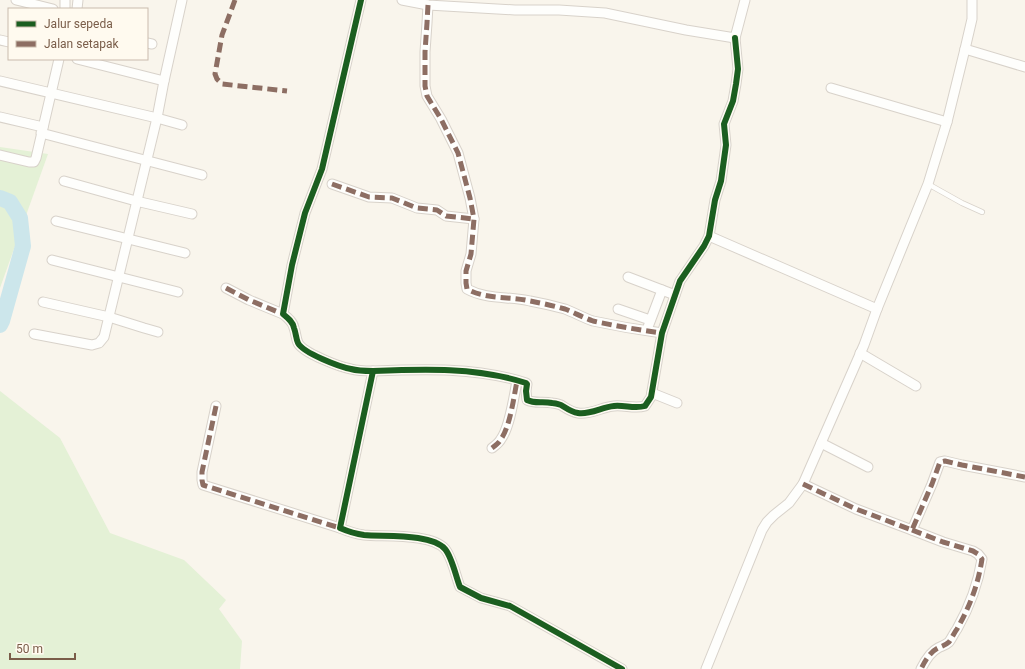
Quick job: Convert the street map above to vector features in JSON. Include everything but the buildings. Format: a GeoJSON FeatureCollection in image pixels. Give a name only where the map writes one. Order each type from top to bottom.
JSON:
{"type":"FeatureCollection","features":[{"type":"Feature","properties":{"kind":"street"},"geometry":{"type":"LineString","coordinates":[[16,0],[49,8]]}},
{"type":"Feature","properties":{"kind":"street"},"geometry":{"type":"LineString","coordinates":[[34,334],[92,345],[99,343],[104,337],[128,239],[182,0]]}},
{"type":"Feature","properties":{"kind":"street"},"geometry":{"type":"LineString","coordinates":[[283,314],[292,265],[305,213],[322,169],[361,0]]}},
{"type":"Feature","properties":{"kind":"street"},"geometry":{"type":"LineString","coordinates":[[402,0],[428,5],[605,13],[686,30],[735,38]]}},
{"type":"Feature","properties":{"kind":"street"},"geometry":{"type":"LineString","coordinates":[[226,288],[249,300],[283,314],[291,321],[298,342],[303,349],[352,370],[451,370],[517,380],[527,384],[527,400],[534,402],[550,402],[561,405],[568,410],[578,413],[616,406],[645,406],[652,393],[662,333],[680,281],[709,236],[715,200],[721,181],[726,145],[724,124],[733,101],[738,69],[735,38],[745,0]]}},
{"type":"Feature","properties":{"kind":"street"},"geometry":{"type":"LineString","coordinates":[[706,669],[762,530],[774,515],[789,503],[802,484],[821,443],[860,353],[928,184],[947,122],[965,49],[972,19],[972,0]]}},
{"type":"Feature","properties":{"kind":"street"},"geometry":{"type":"LineString","coordinates":[[428,5],[424,52],[425,86],[427,96],[441,119],[458,153],[474,219],[471,254],[466,271],[467,289],[489,297],[542,303],[592,320],[662,333]]}},
{"type":"Feature","properties":{"kind":"street"},"geometry":{"type":"LineString","coordinates":[[965,49],[1025,67]]}},
{"type":"Feature","properties":{"kind":"street"},"geometry":{"type":"LineString","coordinates":[[0,155],[34,162],[59,60]]}},
{"type":"Feature","properties":{"kind":"street"},"geometry":{"type":"LineString","coordinates":[[81,60],[164,81]]}},
{"type":"Feature","properties":{"kind":"street"},"geometry":{"type":"LineString","coordinates":[[0,81],[182,125]]}},
{"type":"Feature","properties":{"kind":"street"},"geometry":{"type":"LineString","coordinates":[[831,88],[947,122]]}},
{"type":"Feature","properties":{"kind":"street"},"geometry":{"type":"LineString","coordinates":[[0,117],[146,161],[202,175]]}},
{"type":"Feature","properties":{"kind":"street"},"geometry":{"type":"LineString","coordinates":[[64,181],[192,214]]}},
{"type":"Feature","properties":{"kind":"street"},"geometry":{"type":"LineString","coordinates":[[332,184],[369,197],[392,198],[417,208],[437,210],[446,216],[474,219]]}},
{"type":"Feature","properties":{"kind":"street"},"geometry":{"type":"LineString","coordinates":[[56,221],[185,253]]}},
{"type":"Feature","properties":{"kind":"street"},"geometry":{"type":"LineString","coordinates":[[709,236],[877,309]]}},
{"type":"Feature","properties":{"kind":"street"},"geometry":{"type":"LineString","coordinates":[[52,260],[178,292]]}},
{"type":"Feature","properties":{"kind":"street"},"geometry":{"type":"LineString","coordinates":[[628,277],[675,295]]}},
{"type":"Feature","properties":{"kind":"street"},"geometry":{"type":"LineString","coordinates":[[618,309],[649,323],[662,290]]}},
{"type":"Feature","properties":{"kind":"street"},"geometry":{"type":"LineString","coordinates":[[43,302],[109,317],[158,332]]}},
{"type":"Feature","properties":{"kind":"street"},"geometry":{"type":"LineString","coordinates":[[860,353],[916,386]]}},
{"type":"Feature","properties":{"kind":"street"},"geometry":{"type":"LineString","coordinates":[[340,528],[373,371]]}},
{"type":"Feature","properties":{"kind":"street"},"geometry":{"type":"LineString","coordinates":[[492,448],[499,442],[504,434],[517,380]]}},
{"type":"Feature","properties":{"kind":"street"},"geometry":{"type":"LineString","coordinates":[[652,393],[678,403]]}},
{"type":"Feature","properties":{"kind":"street"},"geometry":{"type":"LineString","coordinates":[[216,406],[202,472],[203,485],[363,535],[414,538],[435,543],[445,549],[451,560],[460,587],[481,598],[510,606],[622,669]]}},
{"type":"Feature","properties":{"kind":"street"},"geometry":{"type":"LineString","coordinates":[[821,443],[868,467]]}},
{"type":"Feature","properties":{"kind":"street"},"geometry":{"type":"LineString","coordinates":[[912,530],[940,462],[945,461],[1025,477]]}},
{"type":"Feature","properties":{"kind":"street"},"geometry":{"type":"LineString","coordinates":[[802,484],[856,509],[943,542],[973,551],[982,559],[975,591],[965,615],[949,642],[931,653],[921,669]]}},
{"type":"Feature","properties":{"kind":"lane"},"geometry":{"type":"LineString","coordinates":[[928,184],[962,203],[982,212]]}},
{"type":"Feature","properties":{"kind":"green space"},"geometry":{"type":"Polygon","coordinates":[[[0,147],[48,154],[0,288],[0,147]]]}},
{"type":"Feature","properties":{"kind":"green space"},"geometry":{"type":"Polygon","coordinates":[[[0,391],[60,438],[110,533],[184,560],[226,600],[219,609],[242,641],[240,669],[0,669],[0,391]]]}},
{"type":"Feature","properties":{"kind":"waterway"},"geometry":{"type":"LineString","coordinates":[[0,198],[10,202],[20,218],[23,246],[0,325]]}},
{"type":"Feature","properties":{"kind":"marked path"},"geometry":{"type":"LineString","coordinates":[[235,0],[222,35],[215,74],[217,79],[222,84],[287,91]]}},
{"type":"Feature","properties":{"kind":"marked path"},"geometry":{"type":"LineString","coordinates":[[428,5],[425,52],[425,86],[427,96],[441,119],[458,153],[474,219],[471,254],[466,271],[467,289],[482,295],[522,300],[565,309],[593,321],[662,333],[662,336]]}},
{"type":"Feature","properties":{"kind":"marked path"},"geometry":{"type":"LineString","coordinates":[[332,184],[369,197],[392,198],[417,208],[437,210],[446,216],[474,219]]}},
{"type":"Feature","properties":{"kind":"marked path"},"geometry":{"type":"LineString","coordinates":[[226,288],[249,300],[283,314]]}},
{"type":"Feature","properties":{"kind":"marked path"},"geometry":{"type":"LineString","coordinates":[[492,448],[499,442],[507,427],[517,381]]}},
{"type":"Feature","properties":{"kind":"marked path"},"geometry":{"type":"LineString","coordinates":[[216,406],[202,472],[203,485],[340,528]]}},
{"type":"Feature","properties":{"kind":"marked path"},"geometry":{"type":"LineString","coordinates":[[803,484],[856,509],[912,530],[940,462],[945,461],[1025,477]]}},
{"type":"Feature","properties":{"kind":"marked path"},"geometry":{"type":"LineString","coordinates":[[912,530],[943,542],[973,551],[982,559],[973,595],[957,629],[949,642],[930,654],[921,669]]}},
{"type":"Feature","properties":{"kind":"cycle path"},"geometry":{"type":"LineString","coordinates":[[361,0],[322,169],[305,213],[292,265],[283,314],[293,324],[298,343],[307,351],[331,363],[346,368],[359,371],[373,371],[340,528],[361,535],[418,538],[429,540],[438,544],[445,549],[450,557],[460,587],[481,598],[510,606],[622,669]]}},
{"type":"Feature","properties":{"kind":"cycle path"},"geometry":{"type":"LineString","coordinates":[[373,371],[450,370],[488,374],[526,383],[527,400],[533,402],[549,402],[561,405],[578,413],[587,413],[614,406],[645,406],[651,397],[662,333],[680,281],[704,246],[709,236],[715,200],[721,181],[726,145],[724,124],[733,101],[738,69],[735,38]]}}]}
